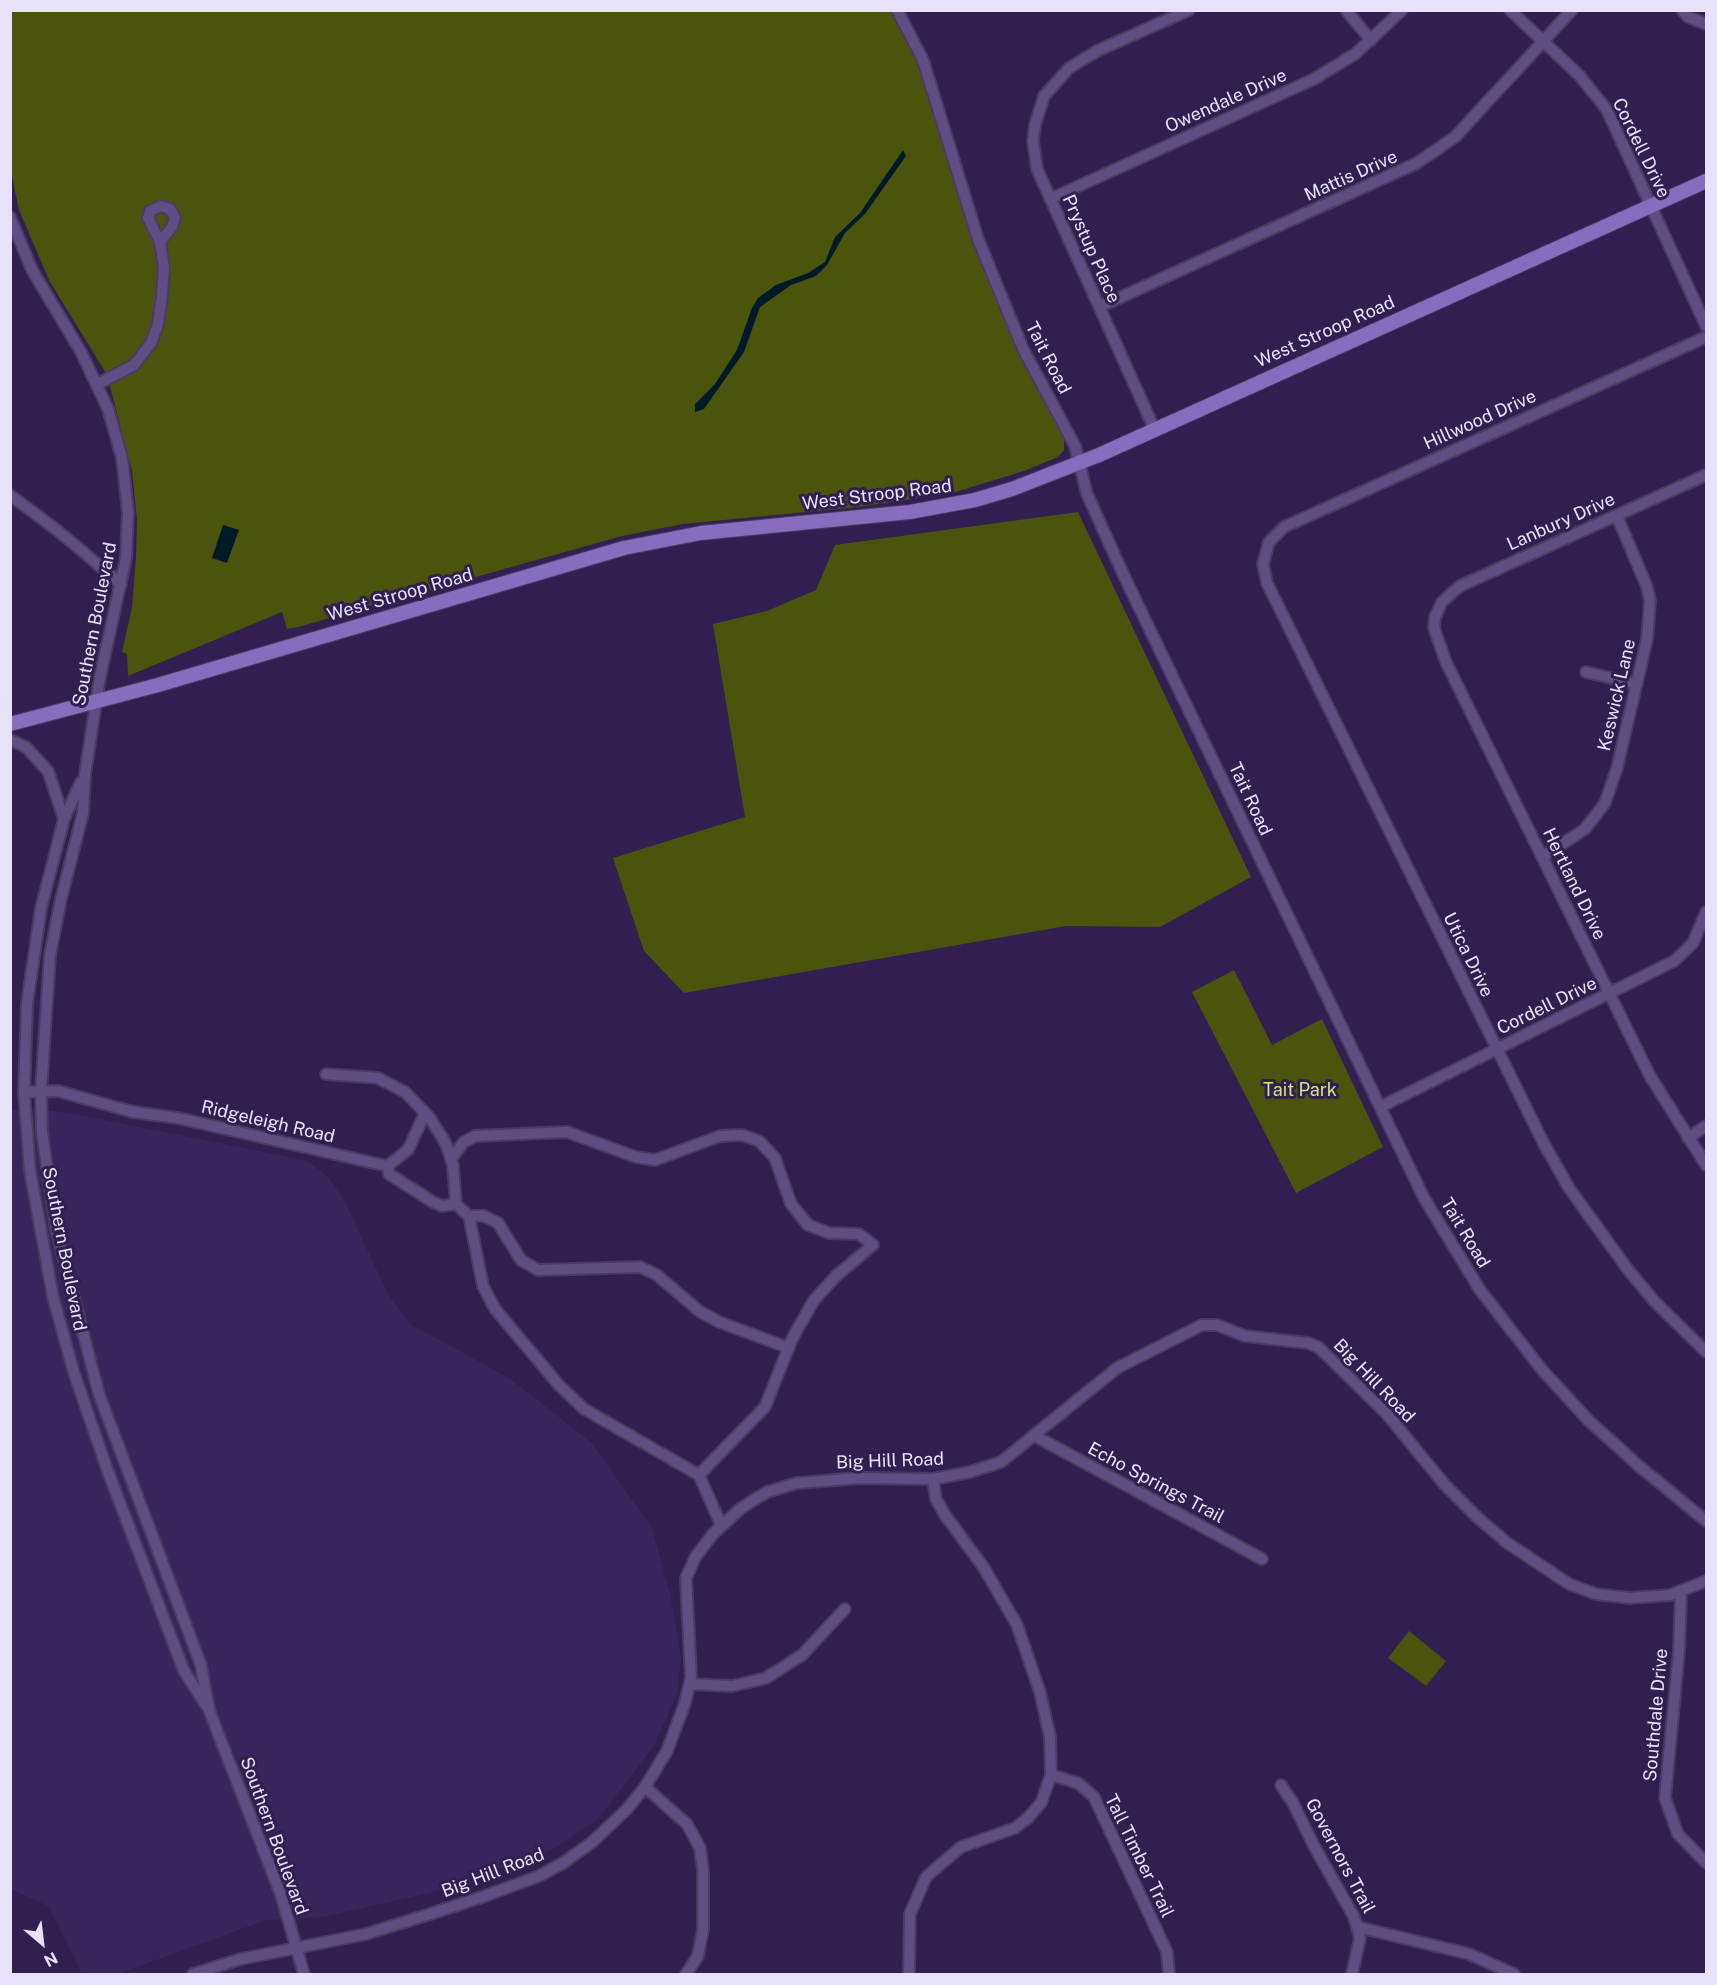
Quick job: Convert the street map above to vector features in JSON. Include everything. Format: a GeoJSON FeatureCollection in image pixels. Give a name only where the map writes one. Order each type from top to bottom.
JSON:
{"type":"FeatureCollection","features":[{"type":"Feature","properties":{"kind":"main road","name":"West Stroop Road"},"geometry":{"type":"LineString","coordinates":[[10,724],[624,548],[701,533],[942,507],[1012,489],[1080,463],[1707,181]]}},
{"type":"Feature","properties":{"kind":"street","name":"Tait Road"},"geometry":{"type":"LineString","coordinates":[[897,10],[923,60],[970,216],[1023,349],[1075,446],[1088,494],[1125,578],[1424,1198],[1457,1254],[1504,1324],[1589,1421],[1639,1466],[1707,1521]]}},
{"type":"Feature","properties":{"kind":"street","name":"Prystup Place"},"geometry":{"type":"LineString","coordinates":[[1154,428],[1037,169],[1033,141],[1039,108],[1056,80],[1069,68],[1097,51],[1189,10]]}},
{"type":"Feature","properties":{"kind":"street"},"geometry":{"type":"LineString","coordinates":[[1346,10],[1371,40]]}},
{"type":"Feature","properties":{"kind":"street","name":"Owendale Drive"},"geometry":{"type":"LineString","coordinates":[[1050,199],[1314,79],[1346,60],[1402,10]]}},
{"type":"Feature","properties":{"kind":"street","name":"Cordell Drive"},"geometry":{"type":"LineString","coordinates":[[1510,10],[1580,76],[1607,110],[1707,326]]}},
{"type":"Feature","properties":{"kind":"street","name":"Mattis Drive"},"geometry":{"type":"LineString","coordinates":[[1099,308],[1417,163],[1455,137],[1572,10]]}},
{"type":"Feature","properties":{"kind":"street"},"geometry":{"type":"LineString","coordinates":[[1682,10],[1688,17],[1707,24]]}},
{"type":"Feature","properties":{"kind":"street","name":"Southern Boulevard"},"geometry":{"type":"LineString","coordinates":[[10,217],[32,270],[98,384],[116,433],[126,486],[128,538],[121,584],[96,701],[85,774],[83,813],[61,899],[50,955],[41,1091],[42,1132],[56,1229],[86,1354],[116,1445],[201,1665],[209,1710],[281,1895],[304,1974]]}},
{"type":"Feature","properties":{"kind":"street"},"geometry":{"type":"LineString","coordinates":[[98,384],[134,365],[151,343],[158,324],[162,296],[164,267],[160,242]]}},
{"type":"Feature","properties":{"kind":"street","name":"Hillwood Drive"},"geometry":{"type":"LineString","coordinates":[[1271,539],[1284,527],[1313,513],[1707,337]]}},
{"type":"Feature","properties":{"kind":"street","name":"Lanbury Drive"},"geometry":{"type":"LineString","coordinates":[[1437,610],[1442,602],[1460,586],[1707,475]]}},
{"type":"Feature","properties":{"kind":"street"},"geometry":{"type":"LineString","coordinates":[[10,495],[57,530],[121,584]]}},
{"type":"Feature","properties":{"kind":"street","name":"Keswick Lane"},"geometry":{"type":"LineString","coordinates":[[1542,857],[1585,829],[1605,803],[1617,768],[1650,626],[1650,601],[1642,574],[1617,516]]}},
{"type":"Feature","properties":{"kind":"street","name":"Utica Drive"},"geometry":{"type":"LineString","coordinates":[[1271,539],[1263,564],[1267,583],[1544,1144],[1597,1230],[1654,1301],[1707,1352]]}},
{"type":"Feature","properties":{"kind":"street","name":"Hertland Drive"},"geometry":{"type":"LineString","coordinates":[[1437,610],[1435,636],[1542,857],[1650,1076],[1707,1165]]}},
{"type":"Feature","properties":{"kind":"street"},"geometry":{"type":"LineString","coordinates":[[1587,672],[1636,684]]}},
{"type":"Feature","properties":{"kind":"street"},"geometry":{"type":"LineString","coordinates":[[10,740],[26,747],[48,771],[64,819]]}},
{"type":"Feature","properties":{"kind":"street","name":"Southern Boulevard"},"geometry":{"type":"LineString","coordinates":[[85,774],[64,819],[41,908],[34,951],[27,1004],[24,1092],[30,1171],[39,1231],[53,1297],[74,1373],[107,1469],[184,1671],[209,1710]]}},
{"type":"Feature","properties":{"kind":"street","name":"Cordell Drive"},"geometry":{"type":"LineString","coordinates":[[1380,1107],[1662,968],[1684,953],[1699,933],[1707,912]]}},
{"type":"Feature","properties":{"kind":"street"},"geometry":{"type":"LineString","coordinates":[[326,1074],[378,1078],[405,1092],[425,1113],[441,1134],[451,1159],[456,1204],[470,1216],[487,1296],[558,1384],[584,1409],[699,1475],[721,1525]]}},
{"type":"Feature","properties":{"kind":"street","name":"Ridgeleigh Road"},"geometry":{"type":"LineString","coordinates":[[24,1092],[58,1091],[133,1112],[178,1118],[263,1136],[387,1166]]}},
{"type":"Feature","properties":{"kind":"street"},"geometry":{"type":"LineString","coordinates":[[425,1113],[408,1150],[387,1166],[390,1174],[433,1202],[442,1206],[456,1204]]}},
{"type":"Feature","properties":{"kind":"street"},"geometry":{"type":"LineString","coordinates":[[1688,1138],[1707,1126]]}},
{"type":"Feature","properties":{"kind":"street"},"geometry":{"type":"LineString","coordinates":[[451,1159],[464,1142],[475,1136],[567,1132],[636,1157],[655,1160],[720,1136],[751,1137],[766,1147],[775,1158],[791,1204],[802,1219],[816,1229],[829,1233],[859,1234],[873,1245],[837,1275],[814,1300],[789,1348],[765,1407],[699,1475]]}},
{"type":"Feature","properties":{"kind":"street"},"geometry":{"type":"LineString","coordinates":[[470,1216],[484,1216],[498,1223],[520,1260],[538,1270],[640,1267],[657,1275],[688,1303],[709,1317],[789,1348]]}},
{"type":"Feature","properties":{"kind":"street","name":"Big Hill Road"},"geometry":{"type":"LineString","coordinates":[[193,1974],[241,1959],[385,1928],[485,1896],[539,1876],[563,1863],[610,1827],[645,1786],[667,1751],[690,1684],[686,1578],[696,1556],[721,1525],[755,1498],[796,1483],[859,1478],[933,1479],[970,1472],[1000,1462],[1117,1368],[1202,1325],[1217,1325],[1245,1336],[1308,1342],[1327,1354],[1386,1413],[1444,1484],[1478,1518],[1547,1571],[1583,1590],[1610,1597],[1630,1598],[1680,1592],[1707,1581]]}},
{"type":"Feature","properties":{"kind":"street","name":"Echo Springs Trail"},"geometry":{"type":"LineString","coordinates":[[1035,1436],[1262,1559]]}},
{"type":"Feature","properties":{"kind":"street"},"geometry":{"type":"LineString","coordinates":[[909,1974],[910,1914],[926,1877],[960,1848],[1015,1828],[1029,1818],[1041,1803],[1051,1774],[1050,1737],[1042,1701],[1035,1671],[1017,1625],[984,1568],[945,1515],[936,1499],[933,1479]]}},
{"type":"Feature","properties":{"kind":"street","name":"Southdale Drive"},"geometry":{"type":"LineString","coordinates":[[1680,1592],[1679,1651],[1665,1798],[1678,1834],[1707,1863]]}},
{"type":"Feature","properties":{"kind":"street"},"geometry":{"type":"LineString","coordinates":[[690,1684],[732,1686],[766,1678],[802,1655],[845,1609]]}},
{"type":"Feature","properties":{"kind":"street","name":"Tall Timber Trail"},"geometry":{"type":"LineString","coordinates":[[1051,1774],[1078,1783],[1094,1797],[1167,1952],[1168,1974]]}},
{"type":"Feature","properties":{"kind":"street","name":"Governors Trail"},"geometry":{"type":"LineString","coordinates":[[1281,1785],[1293,1803],[1358,1927],[1469,1954],[1514,1974]]}},
{"type":"Feature","properties":{"kind":"street"},"geometry":{"type":"LineString","coordinates":[[645,1786],[687,1824],[700,1848],[703,1869],[703,1929],[698,1956],[687,1974]]}},
{"type":"Feature","properties":{"kind":"street"},"geometry":{"type":"LineString","coordinates":[[1352,1974],[1360,1938],[1358,1927]]}},
{"type":"Feature","properties":{"kind":"shaded area"},"geometry":{"type":"Polygon","coordinates":[[[11,1110],[55,1111],[308,1161],[329,1178],[344,1200],[389,1296],[410,1324],[509,1378],[592,1443],[652,1528],[670,1594],[681,1657],[677,1694],[655,1744],[598,1819],[552,1850],[437,1891],[324,1917],[266,1920],[118,1974],[82,1974],[48,1906],[11,1889],[11,1110]]]}},
{"type":"Feature","properties":{"kind":"green space"},"geometry":{"type":"Polygon","coordinates":[[[10,11],[892,11],[917,55],[990,283],[1030,374],[1064,438],[1064,450],[1058,457],[1024,471],[952,493],[858,507],[683,524],[622,536],[287,629],[282,612],[128,676],[127,654],[122,652],[132,607],[136,557],[137,520],[132,471],[107,375],[49,280],[19,210],[11,172],[10,11]]]}},
{"type":"Feature","properties":{"kind":"green space"},"geometry":{"type":"Polygon","coordinates":[[[1078,512],[1251,877],[1160,927],[1066,926],[684,993],[644,951],[613,858],[745,817],[713,624],[767,611],[816,590],[835,545],[1078,512]]]}},
{"type":"Feature","properties":{"kind":"green space","name":"Tait Park"},"geometry":{"type":"Polygon","coordinates":[[[1234,970],[1272,1045],[1322,1019],[1383,1147],[1296,1193],[1192,992],[1234,970]]]}},
{"type":"Feature","properties":{"kind":"green space"},"geometry":{"type":"Polygon","coordinates":[[[1409,1631],[1446,1661],[1426,1686],[1388,1658],[1409,1631]]]}},
{"type":"Feature","properties":{"kind":"water"},"geometry":{"type":"Polygon","coordinates":[[[903,150],[906,156],[865,214],[845,233],[827,265],[816,276],[791,285],[760,307],[744,352],[704,409],[695,412],[695,404],[715,384],[737,350],[752,308],[758,298],[776,285],[808,273],[825,262],[835,237],[860,213],[903,150]]]}},
{"type":"Feature","properties":{"kind":"water"},"geometry":{"type":"Polygon","coordinates":[[[223,525],[239,530],[227,563],[212,558],[223,525]]]}}]}
